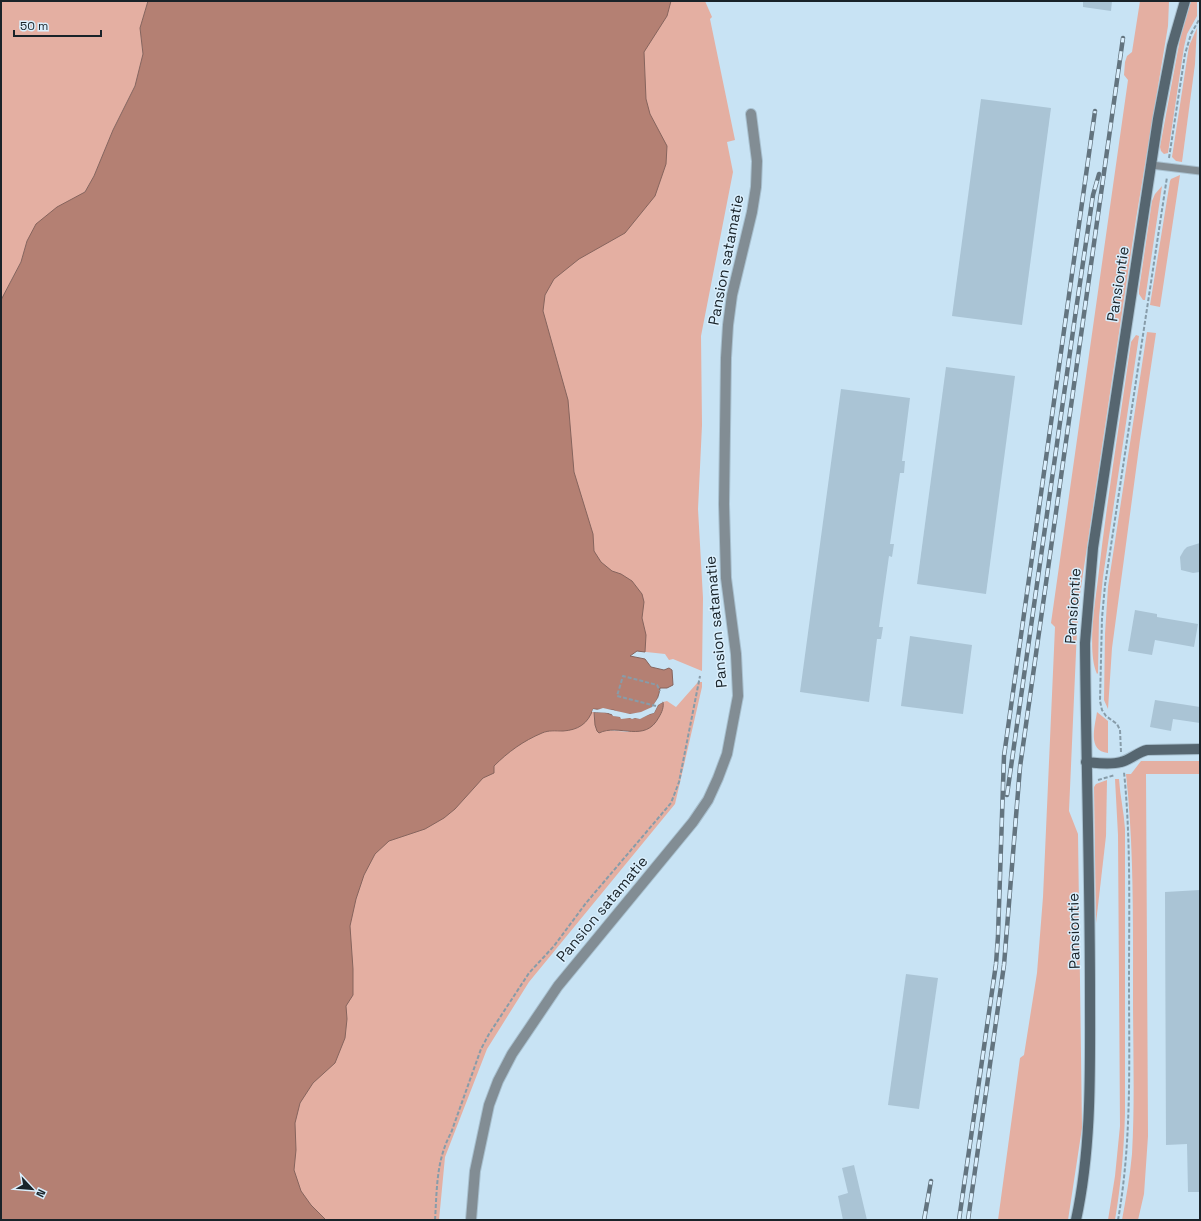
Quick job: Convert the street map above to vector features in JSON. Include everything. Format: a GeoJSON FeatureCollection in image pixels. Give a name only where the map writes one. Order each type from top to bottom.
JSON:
{"type":"FeatureCollection","features":[{"type":"Feature","properties":{"kind":"street","name":"Pansiontie"},"geometry":{"type":"LineString","coordinates":[[1076,1220],[1084,1174],[1088,1137],[1090,1088],[1090,967],[1085,643],[1088,596],[1093,548],[1165,78],[1184,1]]}},
{"type":"Feature","properties":{"kind":"street","name":"Pansion satamatie"},"geometry":{"type":"LineString","coordinates":[[471,1220],[475,1171],[489,1106],[498,1081],[512,1054],[558,986],[693,822],[708,800],[727,754],[738,696],[736,654],[726,578],[724,504],[726,358],[732,295],[752,212],[756,187],[757,161],[751,114]]}},
{"type":"Feature","properties":{"kind":"street"},"geometry":{"type":"LineString","coordinates":[[1086,762],[1112,764],[1122,762],[1140,752],[1147,750],[1200,749]]}},
{"type":"Feature","properties":{"kind":"lane"},"geometry":{"type":"LineString","coordinates":[[1151,165],[1200,171]]}},
{"type":"Feature","properties":{"kind":"path"},"geometry":{"type":"LineString","coordinates":[[1118,1220],[1124,1186],[1129,1114],[1129,882],[1127,803],[1120,730],[1117,724],[1106,716],[1102,710],[1100,701],[1102,618],[1106,578],[1185,54],[1191,34],[1200,18]]}},
{"type":"Feature","properties":{"kind":"path"},"geometry":{"type":"LineString","coordinates":[[656,706],[617,696],[622,676],[657,685],[660,691]]}},
{"type":"Feature","properties":{"kind":"path"},"geometry":{"type":"LineString","coordinates":[[435,1220],[436,1187],[444,1145],[451,1133],[481,1049],[489,1034],[529,973],[554,946],[586,903],[672,803],[678,782],[700,676]]}},
{"type":"Feature","properties":{"kind":"path"},"geometry":{"type":"LineString","coordinates":[[1086,779],[1097,780],[1124,774]]}},
{"type":"Feature","properties":{"kind":"shaded area"},"geometry":{"type":"Polygon","coordinates":[[[1,1],[148,1],[140,28],[143,54],[135,86],[113,130],[94,176],[85,192],[76,198],[27,241],[21,262],[1,300],[1,1]]]}},
{"type":"Feature","properties":{"kind":"shaded area"},"geometry":{"type":"Polygon","coordinates":[[[148,1],[671,1],[667,16],[644,52],[646,99],[650,114],[667,146],[666,164],[655,196],[625,233],[579,259],[554,279],[545,295],[543,311],[568,400],[574,472],[593,534],[594,551],[601,562],[612,571],[621,574],[632,581],[642,594],[644,602],[642,618],[646,635],[645,652],[637,651],[630,656],[645,659],[651,667],[664,670],[669,668],[672,670],[673,685],[667,688],[660,688],[658,698],[653,706],[650,709],[640,713],[623,714],[614,710],[593,709],[588,719],[578,728],[563,731],[547,731],[528,740],[516,747],[499,761],[494,766],[494,773],[483,778],[455,809],[444,818],[425,829],[389,841],[375,854],[364,875],[356,899],[350,926],[353,995],[346,1006],[347,1019],[345,1038],[335,1063],[313,1083],[300,1103],[295,1123],[296,1150],[294,1170],[301,1191],[311,1205],[326,1220],[1,1220],[1,300],[21,262],[27,241],[36,224],[57,207],[85,192],[94,176],[113,130],[135,86],[143,54],[140,28],[148,1]]]}},
{"type":"Feature","properties":{"kind":"shaded area"},"geometry":{"type":"Polygon","coordinates":[[[661,1],[705,1],[712,17],[710,19],[735,140],[727,142],[733,172],[701,336],[702,425],[698,509],[703,598],[702,671],[673,659],[669,660],[665,654],[637,651],[600,599],[533,276],[625,95],[661,1]]]}},
{"type":"Feature","properties":{"kind":"shaded area"},"geometry":{"type":"Polygon","coordinates":[[[1140,1],[1169,1],[1168,26],[1136,219],[1080,594],[1077,630],[1069,811],[1078,834],[1082,1128],[1068,1220],[998,1220],[1020,1058],[1024,1055],[1037,973],[1043,897],[1055,627],[1051,623],[1128,80],[1124,75],[1125,62],[1127,56],[1132,52],[1140,1]]]}},
{"type":"Feature","properties":{"kind":"shaded area"},"geometry":{"type":"Polygon","coordinates":[[[1191,1],[1197,1],[1197,16],[1187,34],[1168,153],[1164,154],[1160,147],[1180,39],[1191,1]]]}},
{"type":"Feature","properties":{"kind":"shaded area"},"geometry":{"type":"Polygon","coordinates":[[[1197,28],[1195,64],[1182,162],[1176,161],[1172,157],[1189,46],[1197,28]]]}},
{"type":"Feature","properties":{"kind":"shaded area"},"geometry":{"type":"Polygon","coordinates":[[[1180,175],[1160,307],[1150,305],[1170,181],[1171,179],[1180,175]]]}},
{"type":"Feature","properties":{"kind":"shaded area"},"geometry":{"type":"Polygon","coordinates":[[[1162,186],[1145,300],[1143,300],[1139,294],[1139,290],[1152,201],[1155,194],[1162,186]]]}},
{"type":"Feature","properties":{"kind":"shaded area"},"geometry":{"type":"Polygon","coordinates":[[[1147,332],[1156,333],[1112,648],[1108,709],[1104,700],[1105,634],[1108,587],[1147,332]]]}},
{"type":"Feature","properties":{"kind":"shaded area"},"geometry":{"type":"Polygon","coordinates":[[[1136,335],[1139,336],[1103,577],[1099,617],[1097,674],[1094,665],[1092,641],[1095,601],[1109,490],[1131,342],[1136,335]]]}},
{"type":"Feature","properties":{"kind":"shaded area"},"geometry":{"type":"Polygon","coordinates":[[[698,682],[702,682],[702,687],[675,804],[529,982],[487,1049],[445,1157],[439,1220],[303,1220],[269,1144],[332,892],[457,771],[593,709],[592,712],[594,712],[594,718],[599,733],[605,730],[629,732],[663,704],[663,702],[667,701],[676,707],[698,682]]]}},
{"type":"Feature","properties":{"kind":"shaded area"},"geometry":{"type":"Polygon","coordinates":[[[663,702],[659,717],[653,725],[647,729],[639,731],[615,730],[599,733],[597,731],[594,712],[603,712],[624,718],[640,718],[654,713],[658,705],[663,702]]]}},
{"type":"Feature","properties":{"kind":"shaded area"},"geometry":{"type":"Polygon","coordinates":[[[1097,712],[1108,721],[1108,753],[1097,748],[1095,743],[1094,731],[1097,712]]]}},
{"type":"Feature","properties":{"kind":"shaded area"},"geometry":{"type":"Polygon","coordinates":[[[1141,761],[1200,761],[1200,774],[1146,774],[1148,1136],[1144,1194],[1138,1220],[1122,1220],[1132,1154],[1134,1095],[1132,885],[1129,802],[1126,774],[1131,774],[1141,761]]]}},
{"type":"Feature","properties":{"kind":"shaded area"},"geometry":{"type":"Polygon","coordinates":[[[1115,779],[1119,779],[1125,829],[1125,1113],[1122,1167],[1115,1220],[1108,1220],[1115,1176],[1120,1126],[1118,835],[1115,779]]]}},
{"type":"Feature","properties":{"kind":"shaded area"},"geometry":{"type":"Polygon","coordinates":[[[1107,780],[1106,836],[1096,923],[1094,787],[1096,784],[1107,780]]]}},
{"type":"Feature","properties":{"kind":"pier"},"geometry":{"type":"Polygon","coordinates":[[[658,698],[657,703],[661,701],[663,702],[658,705],[654,713],[640,719],[621,719],[620,717],[613,716],[611,713],[592,712],[593,709],[597,710],[603,708],[630,714],[641,712],[652,707],[658,698]]]}},
{"type":"Feature","properties":{"kind":"building"},"geometry":{"type":"Polygon","coordinates":[[[1083,1],[1112,1],[1111,11],[1083,7],[1083,1]]]}},
{"type":"Feature","properties":{"kind":"building"},"geometry":{"type":"Polygon","coordinates":[[[981,99],[1051,108],[1022,325],[952,316],[981,99]]]}},
{"type":"Feature","properties":{"kind":"building"},"geometry":{"type":"Polygon","coordinates":[[[946,367],[1015,376],[986,594],[917,584],[946,367]]]}},
{"type":"Feature","properties":{"kind":"building"},"geometry":{"type":"Polygon","coordinates":[[[841,389],[910,398],[902,461],[905,461],[904,473],[900,473],[890,544],[894,544],[892,557],[889,556],[879,627],[883,627],[881,639],[877,639],[869,702],[800,692],[841,389]]]}},
{"type":"Feature","properties":{"kind":"building"},"geometry":{"type":"Polygon","coordinates":[[[1200,543],[1200,572],[1193,573],[1181,570],[1180,557],[1184,550],[1187,547],[1200,543]]]}},
{"type":"Feature","properties":{"kind":"building"},"geometry":{"type":"Polygon","coordinates":[[[1135,610],[1157,614],[1157,617],[1198,624],[1194,647],[1155,640],[1152,655],[1128,651],[1135,610]]]}},
{"type":"Feature","properties":{"kind":"building"},"geometry":{"type":"Polygon","coordinates":[[[910,636],[972,645],[963,714],[901,706],[910,636]]]}},
{"type":"Feature","properties":{"kind":"building"},"geometry":{"type":"Polygon","coordinates":[[[1155,700],[1200,707],[1200,723],[1173,719],[1171,731],[1150,727],[1155,700]]]}},
{"type":"Feature","properties":{"kind":"building"},"geometry":{"type":"Polygon","coordinates":[[[1200,890],[1200,1192],[1188,1192],[1187,1144],[1166,1145],[1165,892],[1200,890]]]}},
{"type":"Feature","properties":{"kind":"building"},"geometry":{"type":"Polygon","coordinates":[[[906,974],[938,978],[919,1109],[888,1105],[906,974]]]}},
{"type":"Feature","properties":{"kind":"building"},"geometry":{"type":"Polygon","coordinates":[[[854,1165],[867,1220],[843,1220],[838,1196],[848,1193],[842,1168],[854,1165]]]}},
{"type":"Feature","properties":{"kind":"railway"},"geometry":{"type":"LineString","coordinates":[[968,1220],[1004,965],[1020,767],[1123,38]]}},
{"type":"Feature","properties":{"kind":"railway"},"geometry":{"type":"LineString","coordinates":[[959,1220],[996,964],[1004,756],[1095,111]]}},
{"type":"Feature","properties":{"kind":"railway"},"geometry":{"type":"LineString","coordinates":[[1007,795],[1093,195],[1099,174]]}},
{"type":"Feature","properties":{"kind":"railway"},"geometry":{"type":"LineString","coordinates":[[924,1220],[931,1181]]}}]}
